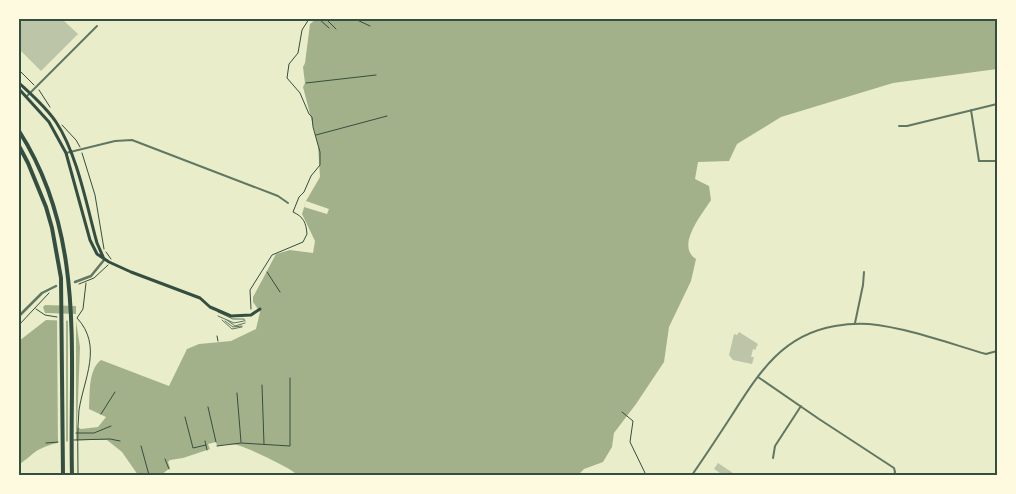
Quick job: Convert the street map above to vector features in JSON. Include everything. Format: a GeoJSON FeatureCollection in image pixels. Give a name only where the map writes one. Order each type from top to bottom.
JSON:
{"type":"FeatureCollection","features":[{"type":"Feature","properties":{"kind":"highway"},"geometry":{"type":"LineString","coordinates":[[19,131],[42,175],[53,204],[66,255],[71,302],[72,475]]}},
{"type":"Feature","properties":{"kind":"highway"},"geometry":{"type":"LineString","coordinates":[[19,146],[38,185],[52,228],[60,270],[62,303],[63,475]]}},
{"type":"Feature","properties":{"kind":"main road"},"geometry":{"type":"LineString","coordinates":[[19,83],[31,92],[57,124],[71,151],[97,243],[104,260]]}},
{"type":"Feature","properties":{"kind":"main road"},"geometry":{"type":"LineString","coordinates":[[19,90],[49,122],[66,153],[92,247],[97,254],[104,260],[200,298],[210,307],[231,316],[251,315],[260,309]]}},
{"type":"Feature","properties":{"kind":"street"},"geometry":{"type":"LineString","coordinates":[[26,97],[97,26]]}},
{"type":"Feature","properties":{"kind":"street"},"geometry":{"type":"LineString","coordinates":[[899,126],[907,126],[997,104]]}},
{"type":"Feature","properties":{"kind":"street"},"geometry":{"type":"LineString","coordinates":[[971,110],[979,161],[997,161]]}},
{"type":"Feature","properties":{"kind":"street"},"geometry":{"type":"LineString","coordinates":[[66,153],[115,141],[132,140],[278,196],[288,202]]}},
{"type":"Feature","properties":{"kind":"street"},"geometry":{"type":"LineString","coordinates":[[74,284],[92,276],[104,260]]}},
{"type":"Feature","properties":{"kind":"street"},"geometry":{"type":"LineString","coordinates":[[855,323],[864,272]]}},
{"type":"Feature","properties":{"kind":"street"},"geometry":{"type":"LineString","coordinates":[[19,316],[42,293],[56,286]]}},
{"type":"Feature","properties":{"kind":"street"},"geometry":{"type":"LineString","coordinates":[[692,475],[773,357],[800,337],[819,329],[855,323],[896,329],[986,354],[997,351]]}},
{"type":"Feature","properties":{"kind":"street"},"geometry":{"type":"LineString","coordinates":[[758,377],[894,468],[894,475]]}},
{"type":"Feature","properties":{"kind":"street"},"geometry":{"type":"LineString","coordinates":[[773,458],[775,446],[801,406]]}},
{"type":"Feature","properties":{"kind":"lane"},"geometry":{"type":"LineString","coordinates":[[210,307],[226,317],[237,320],[244,319],[245,322],[235,326],[218,316]]}},
{"type":"Feature","properties":{"kind":"lane"},"geometry":{"type":"LineString","coordinates":[[222,320],[232,329],[242,326],[233,327],[226,320]]}},
{"type":"Feature","properties":{"kind":"path"},"geometry":{"type":"LineString","coordinates":[[251,315],[250,290],[272,255],[303,242],[307,234],[304,220],[293,212],[311,176],[320,165],[320,152],[312,117],[300,93],[287,78],[289,64],[298,53],[302,30],[309,19]]}},
{"type":"Feature","properties":{"kind":"path"},"geometry":{"type":"LineString","coordinates":[[320,19],[329,28]]}},
{"type":"Feature","properties":{"kind":"path"},"geometry":{"type":"LineString","coordinates":[[326,19],[336,29]]}},
{"type":"Feature","properties":{"kind":"path"},"geometry":{"type":"LineString","coordinates":[[355,19],[370,26]]}},
{"type":"Feature","properties":{"kind":"path"},"geometry":{"type":"LineString","coordinates":[[306,83],[376,75]]}},
{"type":"Feature","properties":{"kind":"path"},"geometry":{"type":"LineString","coordinates":[[316,135],[387,116]]}},
{"type":"Feature","properties":{"kind":"path"},"geometry":{"type":"LineString","coordinates":[[74,284],[86,282],[94,278],[107,267],[109,262]]}},
{"type":"Feature","properties":{"kind":"path"},"geometry":{"type":"LineString","coordinates":[[267,272],[280,292]]}},
{"type":"Feature","properties":{"kind":"path"},"geometry":{"type":"LineString","coordinates":[[78,318],[83,309],[86,282]]}},
{"type":"Feature","properties":{"kind":"path"},"geometry":{"type":"LineString","coordinates":[[19,325],[53,291]]}},
{"type":"Feature","properties":{"kind":"path"},"geometry":{"type":"LineString","coordinates":[[34,308],[45,315],[62,317]]}},
{"type":"Feature","properties":{"kind":"path"},"geometry":{"type":"LineString","coordinates":[[70,318],[78,318]]}},
{"type":"Feature","properties":{"kind":"path"},"geometry":{"type":"LineString","coordinates":[[78,318],[87,331],[91,350],[79,420],[78,475]]}},
{"type":"Feature","properties":{"kind":"path"},"geometry":{"type":"LineString","coordinates":[[217,336],[218,341]]}},
{"type":"Feature","properties":{"kind":"path"},"geometry":{"type":"LineString","coordinates":[[217,446],[241,443],[290,446],[290,378]]}},
{"type":"Feature","properties":{"kind":"path"},"geometry":{"type":"LineString","coordinates":[[262,385],[264,444]]}},
{"type":"Feature","properties":{"kind":"path"},"geometry":{"type":"LineString","coordinates":[[101,414],[115,392]]}},
{"type":"Feature","properties":{"kind":"path"},"geometry":{"type":"LineString","coordinates":[[237,393],[241,443]]}},
{"type":"Feature","properties":{"kind":"path"},"geometry":{"type":"LineString","coordinates":[[208,407],[216,442]]}},
{"type":"Feature","properties":{"kind":"path"},"geometry":{"type":"LineString","coordinates":[[622,412],[633,421],[630,442],[646,475]]}},
{"type":"Feature","properties":{"kind":"path"},"geometry":{"type":"LineString","coordinates":[[185,417],[193,448],[206,445]]}},
{"type":"Feature","properties":{"kind":"path"},"geometry":{"type":"LineString","coordinates":[[75,433],[94,433],[111,426]]}},
{"type":"Feature","properties":{"kind":"path"},"geometry":{"type":"LineString","coordinates":[[46,443],[110,438],[120,441]]}},
{"type":"Feature","properties":{"kind":"path"},"geometry":{"type":"LineString","coordinates":[[205,441],[207,450]]}},
{"type":"Feature","properties":{"kind":"path"},"geometry":{"type":"LineString","coordinates":[[141,446],[149,475]]}},
{"type":"Feature","properties":{"kind":"path"},"geometry":{"type":"LineString","coordinates":[[165,459],[169,469]]}},
{"type":"Feature","properties":{"kind":"shaded area"},"geometry":{"type":"Polygon","coordinates":[[[316,19],[997,19],[997,69],[893,83],[781,117],[737,144],[729,161],[698,162],[695,179],[709,186],[711,200],[697,221],[689,238],[688,246],[690,253],[696,259],[691,281],[669,327],[664,362],[614,433],[612,447],[603,462],[584,469],[578,475],[298,475],[278,463],[243,447],[235,445],[217,446],[216,442],[208,444],[210,449],[183,458],[170,460],[168,462],[170,468],[161,475],[138,475],[122,452],[107,440],[72,441],[46,446],[19,464],[19,341],[46,320],[76,321],[80,347],[77,427],[81,429],[98,427],[106,417],[89,409],[89,396],[90,382],[94,370],[101,360],[169,386],[187,349],[199,344],[231,341],[256,329],[260,312],[253,302],[253,297],[276,254],[290,250],[313,253],[315,241],[302,214],[306,201],[320,177],[318,145],[303,87],[305,83],[303,67],[310,24],[316,19]]]}},
{"type":"Feature","properties":{"kind":"shaded area"},"geometry":{"type":"Polygon","coordinates":[[[45,305],[76,306],[76,314],[45,313],[43,307],[45,305]]]}},
{"type":"Feature","properties":{"kind":"pier"},"geometry":{"type":"Polygon","coordinates":[[[306,201],[329,209],[327,214],[304,207],[306,201]]]}},
{"type":"Feature","properties":{"kind":"pier"},"geometry":{"type":"Polygon","coordinates":[[[57,318],[66,318],[66,445],[58,446],[57,318]]]}},
{"type":"Feature","properties":{"kind":"pier"},"geometry":{"type":"Polygon","coordinates":[[[68,318],[76,318],[76,444],[68,445],[68,318]]]}},
{"type":"Feature","properties":{"kind":"building"},"geometry":{"type":"Polygon","coordinates":[[[19,19],[62,19],[78,34],[41,71],[19,49],[19,19]]]}},
{"type":"Feature","properties":{"kind":"building"},"geometry":{"type":"Polygon","coordinates":[[[739,332],[758,344],[755,350],[753,349],[751,357],[754,357],[752,364],[733,360],[729,355],[734,334],[737,335],[739,332]]]}},
{"type":"Feature","properties":{"kind":"building"},"geometry":{"type":"Polygon","coordinates":[[[718,463],[733,473],[732,475],[718,475],[720,473],[714,469],[718,463]]]}}]}
